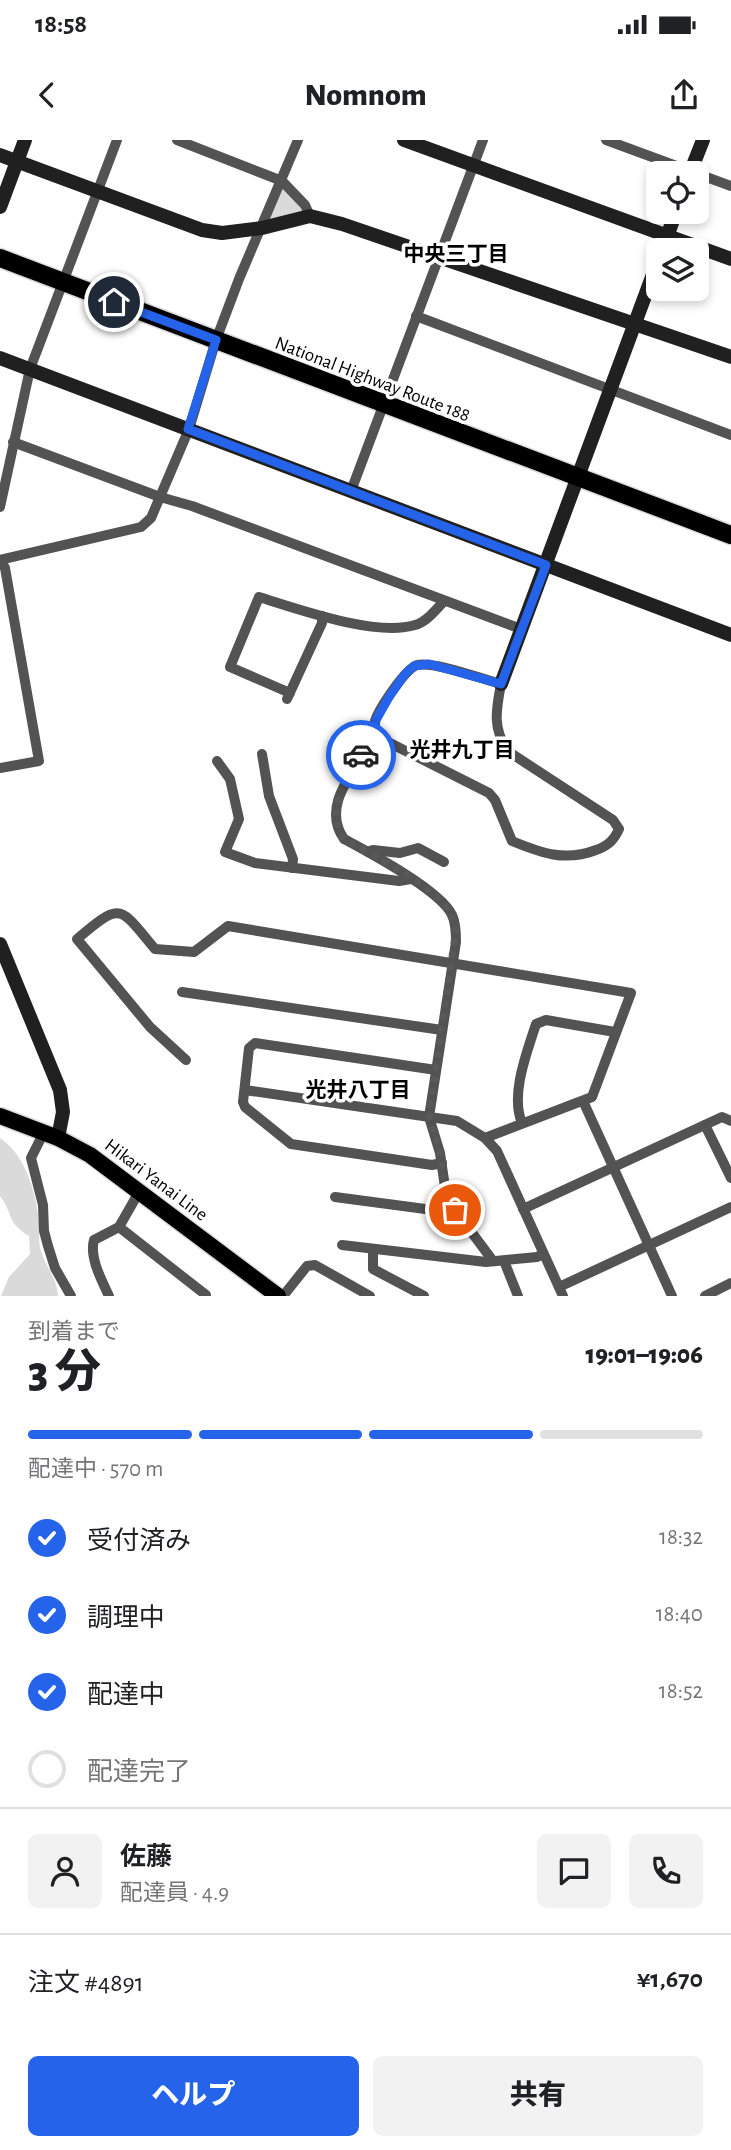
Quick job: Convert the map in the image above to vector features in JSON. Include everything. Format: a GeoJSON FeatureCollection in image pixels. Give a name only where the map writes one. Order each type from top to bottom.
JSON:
{"type":"FeatureCollection","features":[{"type":"Feature","properties":{"kind":"highway","name":"National Highway Route 188"},"geometry":{"type":"LineString","coordinates":[[0,258],[731,535]]}},
{"type":"Feature","properties":{"kind":"main road","name":"Hikari Yanai Line"},"geometry":{"type":"LineString","coordinates":[[0,1116],[51,1135],[90,1155],[281,1296]]}},
{"type":"Feature","properties":{"kind":"street"},"geometry":{"type":"LineString","coordinates":[[0,207],[25,140]]}},
{"type":"Feature","properties":{"kind":"street"},"geometry":{"type":"LineString","coordinates":[[0,507],[30,369],[117,140]]}},
{"type":"Feature","properties":{"kind":"street"},"geometry":{"type":"LineString","coordinates":[[177,140],[282,181],[305,205],[310,216]]}},
{"type":"Feature","properties":{"kind":"street"},"geometry":{"type":"LineString","coordinates":[[0,768],[39,761],[5,568],[0,560],[141,527],[151,517],[188,429],[216,340],[298,140]]}},
{"type":"Feature","properties":{"kind":"street"},"geometry":{"type":"LineString","coordinates":[[404,140],[473,165],[652,238]]}},
{"type":"Feature","properties":{"kind":"street"},"geometry":{"type":"LineString","coordinates":[[351,491],[483,140]]}},
{"type":"Feature","properties":{"kind":"street"},"geometry":{"type":"LineString","coordinates":[[606,140],[662,161]]}},
{"type":"Feature","properties":{"kind":"street"},"geometry":{"type":"LineString","coordinates":[[695,161],[703,140]]}},
{"type":"Feature","properties":{"kind":"street"},"geometry":{"type":"LineString","coordinates":[[0,155],[202,230],[222,233],[262,228],[310,216],[342,224],[731,357]]}},
{"type":"Feature","properties":{"kind":"street"},"geometry":{"type":"LineString","coordinates":[[709,178],[731,186]]}},
{"type":"Feature","properties":{"kind":"street"},"geometry":{"type":"LineString","coordinates":[[709,254],[731,259]]}},
{"type":"Feature","properties":{"kind":"street"},"geometry":{"type":"LineString","coordinates":[[374,735],[489,793],[495,800],[512,841],[539,853],[566,858],[583,855],[603,848],[614,839],[619,829],[613,820],[509,752],[500,740],[496,712],[501,684],[646,294]]}},
{"type":"Feature","properties":{"kind":"street"},"geometry":{"type":"LineString","coordinates":[[416,316],[731,435]]}},
{"type":"Feature","properties":{"kind":"street"},"geometry":{"type":"LineString","coordinates":[[0,358],[731,635]]}},
{"type":"Feature","properties":{"kind":"street"},"geometry":{"type":"LineString","coordinates":[[13,442],[521,629]]}},
{"type":"Feature","properties":{"kind":"street"},"geometry":{"type":"LineString","coordinates":[[322,616],[322,623],[288,696],[230,667],[259,597],[364,626],[399,627],[415,625],[428,618],[444,601]]}},
{"type":"Feature","properties":{"kind":"street"},"geometry":{"type":"LineString","coordinates":[[501,684],[429,664],[414,666],[405,674],[382,708],[376,720],[374,735],[342,788],[335,819],[337,829],[344,839],[411,879],[443,902],[452,914],[456,928],[429,1117],[442,1163],[445,1187],[455,1210],[498,1261],[518,1296]]}},
{"type":"Feature","properties":{"kind":"street"},"geometry":{"type":"LineString","coordinates":[[262,754],[269,796],[293,859],[292,868]]}},
{"type":"Feature","properties":{"kind":"street"},"geometry":{"type":"LineString","coordinates":[[217,761],[230,779],[239,819],[225,852],[255,863],[399,881],[411,879]]}},
{"type":"Feature","properties":{"kind":"street"},"geometry":{"type":"LineString","coordinates":[[368,852],[373,850],[400,853],[418,848],[444,862]]}},
{"type":"Feature","properties":{"kind":"street"},"geometry":{"type":"LineString","coordinates":[[187,1060],[150,1027],[77,939],[105,915],[127,915],[155,949],[194,953],[228,926],[631,993],[592,1097],[485,1138]]}},
{"type":"Feature","properties":{"kind":"street"},"geometry":{"type":"LineString","coordinates":[[0,944],[60,1090],[63,1112],[51,1135],[31,1158],[44,1205],[46,1238],[55,1268],[71,1296]]}},
{"type":"Feature","properties":{"kind":"street"},"geometry":{"type":"LineString","coordinates":[[183,992],[442,1030]]}},
{"type":"Feature","properties":{"kind":"street"},"geometry":{"type":"LineString","coordinates":[[522,1123],[518,1114],[521,1076],[536,1024],[546,1020],[615,1032]]}},
{"type":"Feature","properties":{"kind":"street"},"geometry":{"type":"LineString","coordinates":[[436,1070],[255,1043],[249,1048],[243,1102],[245,1107],[291,1144],[432,1165],[442,1163]]}},
{"type":"Feature","properties":{"kind":"street"},"geometry":{"type":"LineString","coordinates":[[245,1090],[457,1121],[485,1138],[497,1151],[561,1292],[731,1207]]}},
{"type":"Feature","properties":{"kind":"street"},"geometry":{"type":"LineString","coordinates":[[583,1101],[672,1296]]}},
{"type":"Feature","properties":{"kind":"street"},"geometry":{"type":"LineString","coordinates":[[523,1209],[722,1117],[731,1121]]}},
{"type":"Feature","properties":{"kind":"street"},"geometry":{"type":"LineString","coordinates":[[705,1125],[731,1178]]}},
{"type":"Feature","properties":{"kind":"street"},"geometry":{"type":"LineString","coordinates":[[108,1296],[92,1245],[94,1240],[119,1227],[139,1192]]}},
{"type":"Feature","properties":{"kind":"street"},"geometry":{"type":"LineString","coordinates":[[335,1197],[449,1212],[455,1210]]}},
{"type":"Feature","properties":{"kind":"street"},"geometry":{"type":"LineString","coordinates":[[119,1227],[206,1295]]}},
{"type":"Feature","properties":{"kind":"street"},"geometry":{"type":"LineString","coordinates":[[342,1245],[486,1262],[537,1257],[543,1254]]}},
{"type":"Feature","properties":{"kind":"street"},"geometry":{"type":"LineString","coordinates":[[373,1250],[373,1269],[424,1296]]}},
{"type":"Feature","properties":{"kind":"street"},"geometry":{"type":"LineString","coordinates":[[281,1296],[307,1266],[315,1265],[370,1296]]}},
{"type":"Feature","properties":{"kind":"street"},"geometry":{"type":"LineString","coordinates":[[705,1296],[731,1283]]}},
{"type":"Feature","properties":{"kind":"shaded area"},"geometry":{"type":"Polygon","coordinates":[[[283,184],[307,214],[259,225],[283,184]]]}},
{"type":"Feature","properties":{"kind":"shaded area"},"geometry":{"type":"Polygon","coordinates":[[[0,1138],[17,1155],[33,1189],[38,1213],[40,1248],[56,1284],[58,1296],[1,1296],[9,1277],[30,1254],[29,1236],[13,1222],[0,1196],[0,1138]]]}},
{"type":"Feature","properties":{"kind":"way so far"},"geometry":{"type":"LineString","coordinates":[[361,755],[342,788],[335,819],[337,829],[344,839],[411,879],[443,902],[452,914],[456,928],[429,1117],[440,1153],[445,1187],[455,1210]]}},
{"type":"Feature","properties":{"kind":"district","name":"中央三丁目"},"geometry":{"type":"Point","coordinates":[456,254]}},
{"type":"Feature","properties":{"kind":"district","name":"光井九丁目"},"geometry":{"type":"Point","coordinates":[462,750]}},
{"type":"Feature","properties":{"kind":"district","name":"光井八丁目"},"geometry":{"type":"Point","coordinates":[358,1090]}},
{"type":"Feature","properties":{"kind":"route"},"geometry":{"type":"LineString","coordinates":[[114,302],[216,340],[188,429],[546,565],[501,684],[429,664],[414,666],[389,697],[376,720],[374,735],[361,755]]}}]}
